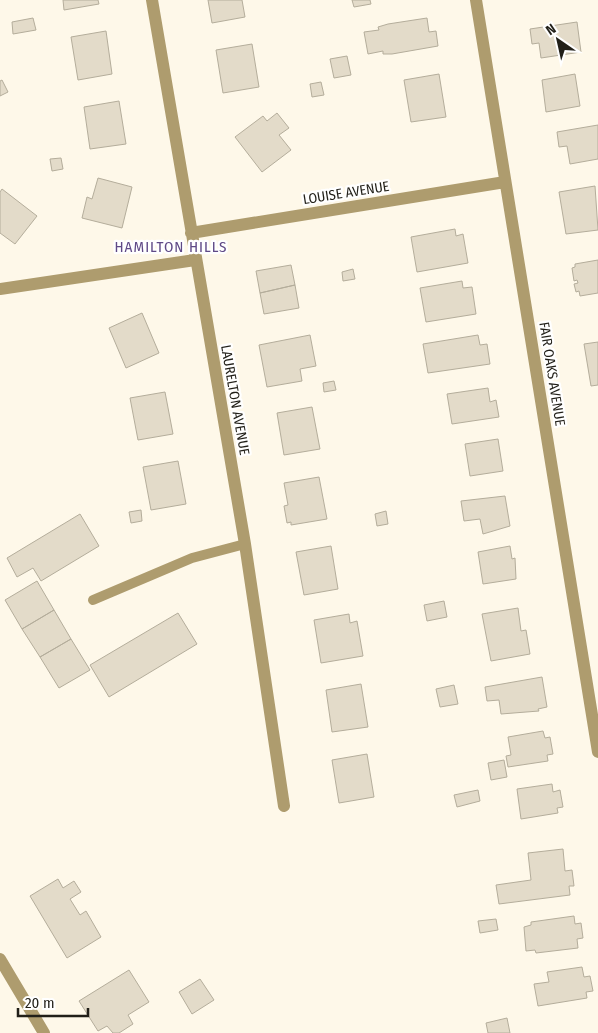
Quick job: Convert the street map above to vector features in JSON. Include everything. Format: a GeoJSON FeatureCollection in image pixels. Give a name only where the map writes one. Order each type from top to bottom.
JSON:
{"type":"FeatureCollection","features":[{"type":"Feature","properties":{"kind":"street","name":"LAURELTON AVENUE"},"geometry":{"type":"LineString","coordinates":[[152,0],[245,544],[284,806]]}},
{"type":"Feature","properties":{"kind":"street","name":"FAIR OAKS AVENUE"},"geometry":{"type":"LineString","coordinates":[[476,0],[598,752]]}},
{"type":"Feature","properties":{"kind":"street","name":"LOUISE AVENUE"},"geometry":{"type":"LineString","coordinates":[[191,233],[506,182]]}},
{"type":"Feature","properties":{"kind":"street"},"geometry":{"type":"LineString","coordinates":[[0,289],[195,260]]}},
{"type":"Feature","properties":{"kind":"street"},"geometry":{"type":"LineString","coordinates":[[0,959],[44,1033]]}},
{"type":"Feature","properties":{"kind":"lane"},"geometry":{"type":"LineString","coordinates":[[93,600],[192,558],[245,544]]}},
{"type":"Feature","properties":{"kind":"building"},"geometry":{"type":"Polygon","coordinates":[[[63,0],[98,0],[99,4],[64,10],[63,0]]]}},
{"type":"Feature","properties":{"kind":"building"},"geometry":{"type":"Polygon","coordinates":[[[208,0],[242,0],[245,17],[212,23],[208,0]]]}},
{"type":"Feature","properties":{"kind":"building"},"geometry":{"type":"Polygon","coordinates":[[[352,0],[370,0],[371,4],[354,7],[352,0]]]}},
{"type":"Feature","properties":{"kind":"building"},"geometry":{"type":"Polygon","coordinates":[[[33,18],[36,30],[13,34],[12,22],[33,18]]]}},
{"type":"Feature","properties":{"kind":"building"},"geometry":{"type":"Polygon","coordinates":[[[427,18],[429,32],[436,31],[438,46],[392,54],[383,54],[383,51],[368,54],[364,32],[379,30],[378,27],[388,24],[427,18]]]}},
{"type":"Feature","properties":{"kind":"building"},"geometry":{"type":"Polygon","coordinates":[[[577,22],[581,52],[541,58],[539,43],[532,44],[530,29],[577,22]]]}},
{"type":"Feature","properties":{"kind":"building"},"geometry":{"type":"Polygon","coordinates":[[[106,31],[112,74],[78,80],[71,37],[106,31]]]}},
{"type":"Feature","properties":{"kind":"building"},"geometry":{"type":"Polygon","coordinates":[[[252,44],[259,87],[223,93],[216,50],[252,44]]]}},
{"type":"Feature","properties":{"kind":"building"},"geometry":{"type":"Polygon","coordinates":[[[347,56],[351,75],[334,78],[330,59],[347,56]]]}},
{"type":"Feature","properties":{"kind":"building"},"geometry":{"type":"Polygon","coordinates":[[[439,74],[446,117],[411,122],[404,80],[439,74]]]}},
{"type":"Feature","properties":{"kind":"building"},"geometry":{"type":"Polygon","coordinates":[[[575,74],[580,106],[546,112],[542,80],[575,74]]]}},
{"type":"Feature","properties":{"kind":"building"},"geometry":{"type":"Polygon","coordinates":[[[2,80],[8,92],[0,96],[0,81],[2,80]]]}},
{"type":"Feature","properties":{"kind":"building"},"geometry":{"type":"Polygon","coordinates":[[[321,82],[324,95],[312,97],[310,84],[321,82]]]}},
{"type":"Feature","properties":{"kind":"building"},"geometry":{"type":"Polygon","coordinates":[[[119,101],[126,144],[90,149],[84,107],[119,101]]]}},
{"type":"Feature","properties":{"kind":"building"},"geometry":{"type":"Polygon","coordinates":[[[277,113],[289,128],[279,135],[291,150],[262,172],[235,137],[263,116],[267,121],[277,113]]]}},
{"type":"Feature","properties":{"kind":"building"},"geometry":{"type":"Polygon","coordinates":[[[598,125],[598,159],[570,164],[567,146],[559,147],[557,132],[598,125]]]}},
{"type":"Feature","properties":{"kind":"building"},"geometry":{"type":"Polygon","coordinates":[[[61,158],[63,169],[52,171],[50,159],[61,158]]]}},
{"type":"Feature","properties":{"kind":"building"},"geometry":{"type":"Polygon","coordinates":[[[98,178],[132,187],[122,228],[82,218],[87,197],[92,199],[98,178]]]}},
{"type":"Feature","properties":{"kind":"building"},"geometry":{"type":"Polygon","coordinates":[[[595,186],[598,230],[566,234],[559,192],[595,186]]]}},
{"type":"Feature","properties":{"kind":"building"},"geometry":{"type":"Polygon","coordinates":[[[2,189],[37,216],[15,244],[0,233],[0,192],[2,189]]]}},
{"type":"Feature","properties":{"kind":"building"},"geometry":{"type":"Polygon","coordinates":[[[455,229],[456,236],[463,234],[468,263],[417,272],[411,237],[455,229]]]}},
{"type":"Feature","properties":{"kind":"building"},"geometry":{"type":"Polygon","coordinates":[[[598,260],[598,293],[580,296],[579,291],[576,292],[574,284],[578,283],[577,280],[574,281],[572,268],[575,267],[575,264],[598,260]]]}},
{"type":"Feature","properties":{"kind":"building"},"geometry":{"type":"Polygon","coordinates":[[[291,265],[295,285],[260,293],[256,271],[291,265]]]}},
{"type":"Feature","properties":{"kind":"building"},"geometry":{"type":"Polygon","coordinates":[[[353,269],[355,279],[343,281],[342,272],[353,269]]]}},
{"type":"Feature","properties":{"kind":"building"},"geometry":{"type":"Polygon","coordinates":[[[462,281],[463,288],[472,287],[476,314],[426,322],[420,288],[462,281]]]}},
{"type":"Feature","properties":{"kind":"building"},"geometry":{"type":"Polygon","coordinates":[[[295,285],[299,308],[264,314],[260,293],[295,285]]]}},
{"type":"Feature","properties":{"kind":"building"},"geometry":{"type":"Polygon","coordinates":[[[142,313],[159,353],[126,368],[109,328],[142,313]]]}},
{"type":"Feature","properties":{"kind":"building"},"geometry":{"type":"Polygon","coordinates":[[[310,335],[316,366],[300,369],[302,381],[267,387],[259,345],[310,335]]]}},
{"type":"Feature","properties":{"kind":"building"},"geometry":{"type":"Polygon","coordinates":[[[478,335],[480,345],[487,344],[490,364],[428,373],[423,344],[478,335]]]}},
{"type":"Feature","properties":{"kind":"building"},"geometry":{"type":"Polygon","coordinates":[[[598,342],[598,385],[591,386],[584,344],[598,342]]]}},
{"type":"Feature","properties":{"kind":"building"},"geometry":{"type":"Polygon","coordinates":[[[334,381],[336,390],[324,392],[323,383],[334,381]]]}},
{"type":"Feature","properties":{"kind":"building"},"geometry":{"type":"Polygon","coordinates":[[[488,388],[490,402],[496,400],[499,417],[452,424],[447,394],[488,388]]]}},
{"type":"Feature","properties":{"kind":"building"},"geometry":{"type":"Polygon","coordinates":[[[165,392],[173,434],[138,440],[130,398],[165,392]]]}},
{"type":"Feature","properties":{"kind":"building"},"geometry":{"type":"Polygon","coordinates":[[[312,407],[320,449],[284,455],[277,413],[312,407]]]}},
{"type":"Feature","properties":{"kind":"building"},"geometry":{"type":"Polygon","coordinates":[[[498,439],[503,471],[470,476],[465,444],[498,439]]]}},
{"type":"Feature","properties":{"kind":"building"},"geometry":{"type":"Polygon","coordinates":[[[178,461],[186,504],[151,510],[143,467],[178,461]]]}},
{"type":"Feature","properties":{"kind":"building"},"geometry":{"type":"Polygon","coordinates":[[[319,477],[327,519],[291,525],[291,522],[287,523],[284,506],[288,505],[284,483],[319,477]]]}},
{"type":"Feature","properties":{"kind":"building"},"geometry":{"type":"Polygon","coordinates":[[[505,496],[510,526],[483,534],[480,519],[464,521],[461,501],[505,496]]]}},
{"type":"Feature","properties":{"kind":"building"},"geometry":{"type":"Polygon","coordinates":[[[141,510],[142,521],[131,523],[129,512],[141,510]]]}},
{"type":"Feature","properties":{"kind":"building"},"geometry":{"type":"Polygon","coordinates":[[[386,511],[388,524],[377,526],[375,514],[386,511]]]}},
{"type":"Feature","properties":{"kind":"building"},"geometry":{"type":"Polygon","coordinates":[[[80,514],[99,546],[41,581],[33,568],[17,577],[7,558],[80,514]]]}},
{"type":"Feature","properties":{"kind":"building"},"geometry":{"type":"Polygon","coordinates":[[[331,546],[338,589],[304,595],[296,552],[331,546]]]}},
{"type":"Feature","properties":{"kind":"building"},"geometry":{"type":"Polygon","coordinates":[[[510,546],[512,559],[515,558],[516,579],[483,584],[478,552],[510,546]]]}},
{"type":"Feature","properties":{"kind":"building"},"geometry":{"type":"Polygon","coordinates":[[[37,581],[54,610],[22,629],[5,600],[37,581]]]}},
{"type":"Feature","properties":{"kind":"building"},"geometry":{"type":"Polygon","coordinates":[[[444,601],[447,617],[427,621],[424,605],[444,601]]]}},
{"type":"Feature","properties":{"kind":"building"},"geometry":{"type":"Polygon","coordinates":[[[518,608],[521,631],[526,630],[530,654],[491,661],[482,614],[518,608]]]}},
{"type":"Feature","properties":{"kind":"building"},"geometry":{"type":"Polygon","coordinates":[[[54,610],[71,639],[40,657],[22,629],[54,610]]]}},
{"type":"Feature","properties":{"kind":"building"},"geometry":{"type":"Polygon","coordinates":[[[178,613],[197,644],[109,697],[90,665],[178,613]]]}},
{"type":"Feature","properties":{"kind":"building"},"geometry":{"type":"Polygon","coordinates":[[[349,614],[350,623],[357,621],[363,656],[321,663],[314,620],[349,614]]]}},
{"type":"Feature","properties":{"kind":"building"},"geometry":{"type":"Polygon","coordinates":[[[71,639],[90,670],[59,688],[40,657],[71,639]]]}},
{"type":"Feature","properties":{"kind":"building"},"geometry":{"type":"Polygon","coordinates":[[[542,677],[547,707],[538,709],[539,711],[501,714],[499,700],[487,701],[485,687],[542,677]]]}},
{"type":"Feature","properties":{"kind":"building"},"geometry":{"type":"Polygon","coordinates":[[[361,684],[368,727],[332,732],[326,690],[361,684]]]}},
{"type":"Feature","properties":{"kind":"building"},"geometry":{"type":"Polygon","coordinates":[[[454,685],[458,704],[440,707],[436,689],[454,685]]]}},
{"type":"Feature","properties":{"kind":"building"},"geometry":{"type":"Polygon","coordinates":[[[543,731],[545,738],[550,737],[553,754],[547,755],[548,761],[508,767],[506,756],[511,755],[508,737],[543,731]]]}},
{"type":"Feature","properties":{"kind":"building"},"geometry":{"type":"Polygon","coordinates":[[[367,754],[374,797],[339,803],[332,760],[367,754]]]}},
{"type":"Feature","properties":{"kind":"building"},"geometry":{"type":"Polygon","coordinates":[[[504,760],[507,777],[491,780],[488,763],[504,760]]]}},
{"type":"Feature","properties":{"kind":"building"},"geometry":{"type":"Polygon","coordinates":[[[552,784],[553,792],[560,790],[563,807],[557,808],[558,813],[521,819],[517,789],[552,784]]]}},
{"type":"Feature","properties":{"kind":"building"},"geometry":{"type":"Polygon","coordinates":[[[478,790],[480,801],[457,807],[454,795],[478,790]]]}},
{"type":"Feature","properties":{"kind":"building"},"geometry":{"type":"Polygon","coordinates":[[[563,849],[565,871],[572,870],[574,886],[569,886],[570,895],[499,904],[496,885],[531,880],[528,853],[563,849]]]}},
{"type":"Feature","properties":{"kind":"building"},"geometry":{"type":"Polygon","coordinates":[[[58,879],[63,888],[74,881],[81,892],[70,899],[80,915],[86,911],[101,937],[67,958],[30,896],[58,879]]]}},
{"type":"Feature","properties":{"kind":"building"},"geometry":{"type":"Polygon","coordinates":[[[574,916],[575,924],[581,923],[583,938],[577,939],[578,948],[536,953],[535,950],[526,951],[524,927],[531,925],[531,922],[574,916]]]}},
{"type":"Feature","properties":{"kind":"building"},"geometry":{"type":"Polygon","coordinates":[[[496,919],[498,930],[480,933],[478,921],[496,919]]]}},
{"type":"Feature","properties":{"kind":"building"},"geometry":{"type":"Polygon","coordinates":[[[582,967],[584,977],[590,976],[593,991],[586,992],[587,998],[538,1006],[534,984],[549,982],[547,972],[582,967]]]}},
{"type":"Feature","properties":{"kind":"building"},"geometry":{"type":"Polygon","coordinates":[[[129,970],[149,1002],[128,1015],[133,1024],[119,1033],[113,1033],[107,1026],[98,1031],[79,1001],[129,970]]]}},
{"type":"Feature","properties":{"kind":"building"},"geometry":{"type":"Polygon","coordinates":[[[200,979],[214,1000],[192,1014],[179,992],[200,979]]]}},
{"type":"Feature","properties":{"kind":"building"},"geometry":{"type":"Polygon","coordinates":[[[507,1018],[510,1033],[488,1033],[486,1023],[507,1018]]]}},
{"type":"Feature","properties":{"kind":"district","name":"HAMILTON HILLS"},"geometry":{"type":"Point","coordinates":[171,247]}}]}
